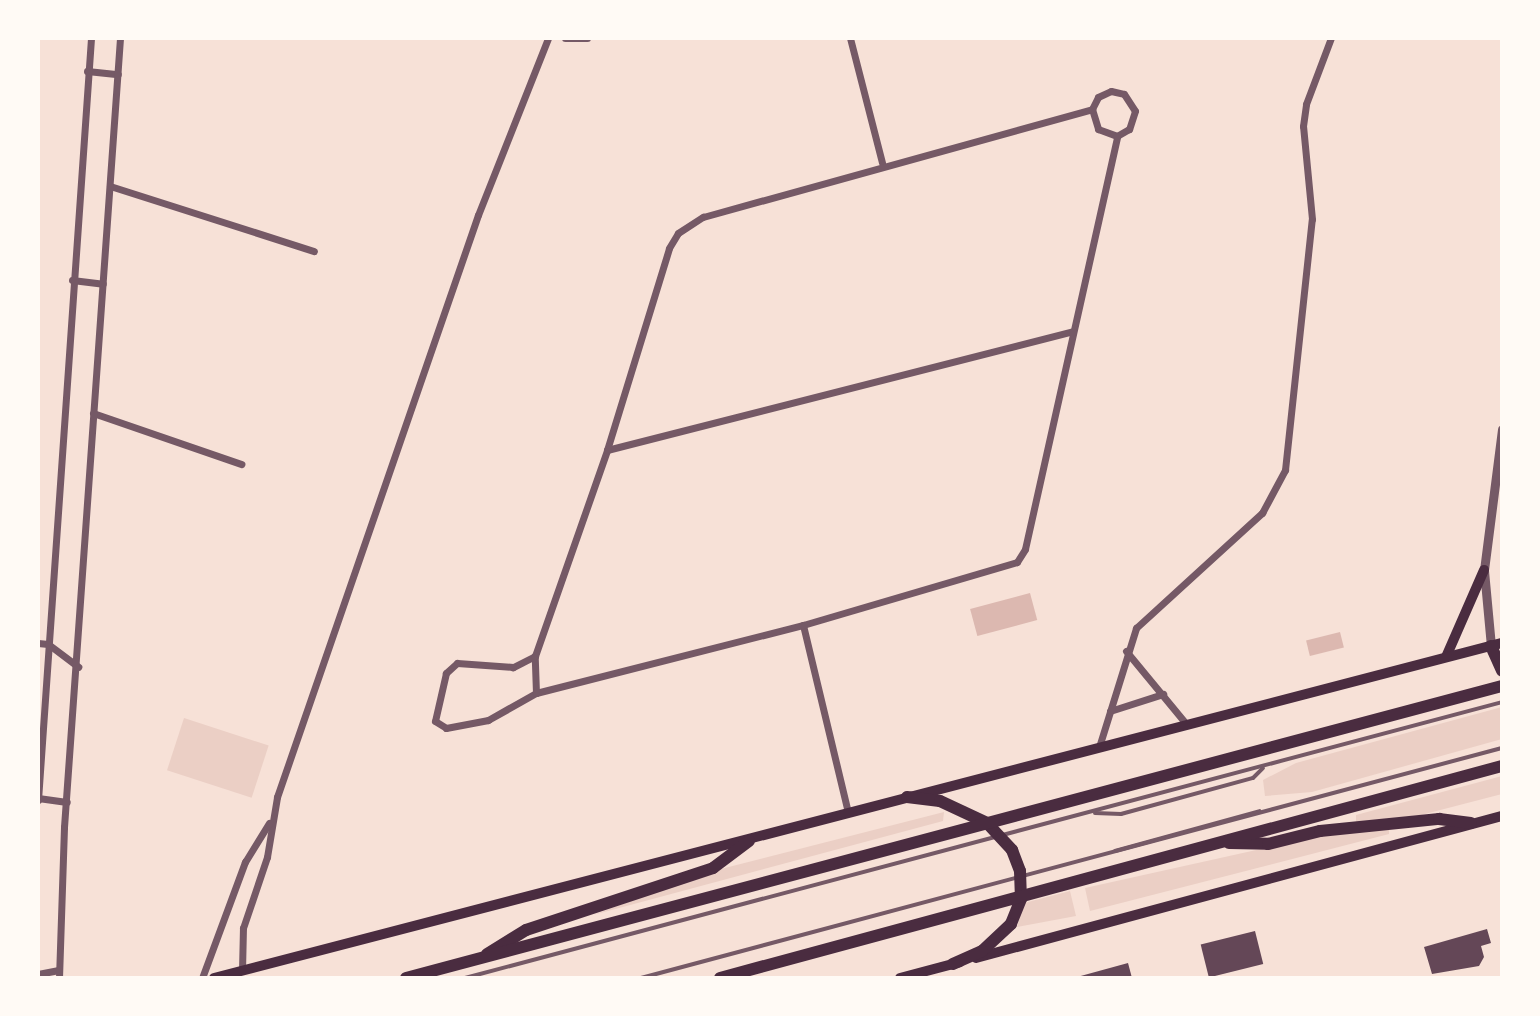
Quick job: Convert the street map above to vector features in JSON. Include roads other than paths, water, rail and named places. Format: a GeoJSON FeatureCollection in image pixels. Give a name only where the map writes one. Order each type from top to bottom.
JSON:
{"type":"FeatureCollection","features":[{"type":"Feature","properties":{"kind":"highway"},"geometry":{"type":"LineString","coordinates":[[1497,644],[1502,671]]}},
{"type":"Feature","properties":{"kind":"highway"},"geometry":{"type":"LineString","coordinates":[[406,978],[1502,686]]}},
{"type":"Feature","properties":{"kind":"highway"},"geometry":{"type":"LineString","coordinates":[[720,978],[1021,899],[1502,766]]}},
{"type":"Feature","properties":{"kind":"highway"},"geometry":{"type":"LineString","coordinates":[[907,797],[948,804],[987,823],[1012,850],[1021,878],[1021,899],[1011,924],[994,943],[953,964]]}},
{"type":"Feature","properties":{"kind":"highway"},"geometry":{"type":"LineString","coordinates":[[1222,843],[1268,844],[1320,831],[1439,819],[1471,823]]}},
{"type":"Feature","properties":{"kind":"highway"},"geometry":{"type":"LineString","coordinates":[[483,957],[526,930],[713,868],[749,841]]}},
{"type":"Feature","properties":{"kind":"main road"},"geometry":{"type":"LineString","coordinates":[[1446,657],[1484,570]]}},
{"type":"Feature","properties":{"kind":"main road"},"geometry":{"type":"LineString","coordinates":[[214,978],[1497,644]]}},
{"type":"Feature","properties":{"kind":"main road"},"geometry":{"type":"LineString","coordinates":[[900,978],[1502,816]]}},
{"type":"Feature","properties":{"kind":"street"},"geometry":{"type":"LineString","coordinates":[[67,802],[38,799],[91,38]]}},
{"type":"Feature","properties":{"kind":"street"},"geometry":{"type":"LineString","coordinates":[[38,974],[59,974],[67,802],[120,38]]}},
{"type":"Feature","properties":{"kind":"street"},"geometry":{"type":"LineString","coordinates":[[202,978],[245,862],[269,823],[478,215],[548,38]]}},
{"type":"Feature","properties":{"kind":"street"},"geometry":{"type":"LineString","coordinates":[[565,38],[587,38]]}},
{"type":"Feature","properties":{"kind":"street"},"geometry":{"type":"LineString","coordinates":[[850,38],[882,163]]}},
{"type":"Feature","properties":{"kind":"street"},"geometry":{"type":"LineString","coordinates":[[1099,747],[1126,651],[1147,614],[1262,513],[1285,470],[1312,219],[1303,126],[1308,97],[1331,38]]}},
{"type":"Feature","properties":{"kind":"street"},"geometry":{"type":"LineString","coordinates":[[87,71],[118,74]]}},
{"type":"Feature","properties":{"kind":"street"},"geometry":{"type":"LineString","coordinates":[[535,656],[513,667],[463,662],[449,668],[435,721],[446,728],[488,720],[536,693],[803,625],[1017,562],[1025,549],[1117,136],[1135,118],[1134,105],[1124,94],[1104,93],[1092,109],[882,163],[703,217],[678,233],[669,248],[607,450],[535,656],[536,693]]}},
{"type":"Feature","properties":{"kind":"street"},"geometry":{"type":"LineString","coordinates":[[1092,109],[1098,129],[1117,136]]}},
{"type":"Feature","properties":{"kind":"street"},"geometry":{"type":"LineString","coordinates":[[110,186],[314,251]]}},
{"type":"Feature","properties":{"kind":"street"},"geometry":{"type":"LineString","coordinates":[[72,280],[103,284]]}},
{"type":"Feature","properties":{"kind":"street"},"geometry":{"type":"LineString","coordinates":[[607,450],[1071,332]]}},
{"type":"Feature","properties":{"kind":"street"},"geometry":{"type":"LineString","coordinates":[[93,413],[241,464]]}},
{"type":"Feature","properties":{"kind":"street"},"geometry":{"type":"LineString","coordinates":[[1497,644],[1484,570],[1502,429]]}},
{"type":"Feature","properties":{"kind":"street"},"geometry":{"type":"LineString","coordinates":[[803,625],[848,812]]}},
{"type":"Feature","properties":{"kind":"street"},"geometry":{"type":"LineString","coordinates":[[38,643],[48,644],[78,667]]}},
{"type":"Feature","properties":{"kind":"street"},"geometry":{"type":"LineString","coordinates":[[1126,651],[1187,725]]}},
{"type":"Feature","properties":{"kind":"street"},"geometry":{"type":"LineString","coordinates":[[1110,711],[1163,694]]}},
{"type":"Feature","properties":{"kind":"street"},"geometry":{"type":"LineString","coordinates":[[242,971],[243,928],[267,857],[269,823]]}},
{"type":"Feature","properties":{"kind":"lane"},"geometry":{"type":"LineString","coordinates":[[465,978],[1502,702]]}},
{"type":"Feature","properties":{"kind":"lane"},"geometry":{"type":"LineString","coordinates":[[641,978],[1114,853],[1183,829],[1264,811],[1502,748]]}},
{"type":"Feature","properties":{"kind":"lane"},"geometry":{"type":"LineString","coordinates":[[1092,812],[1121,814],[1253,778],[1264,766]]}}]}
